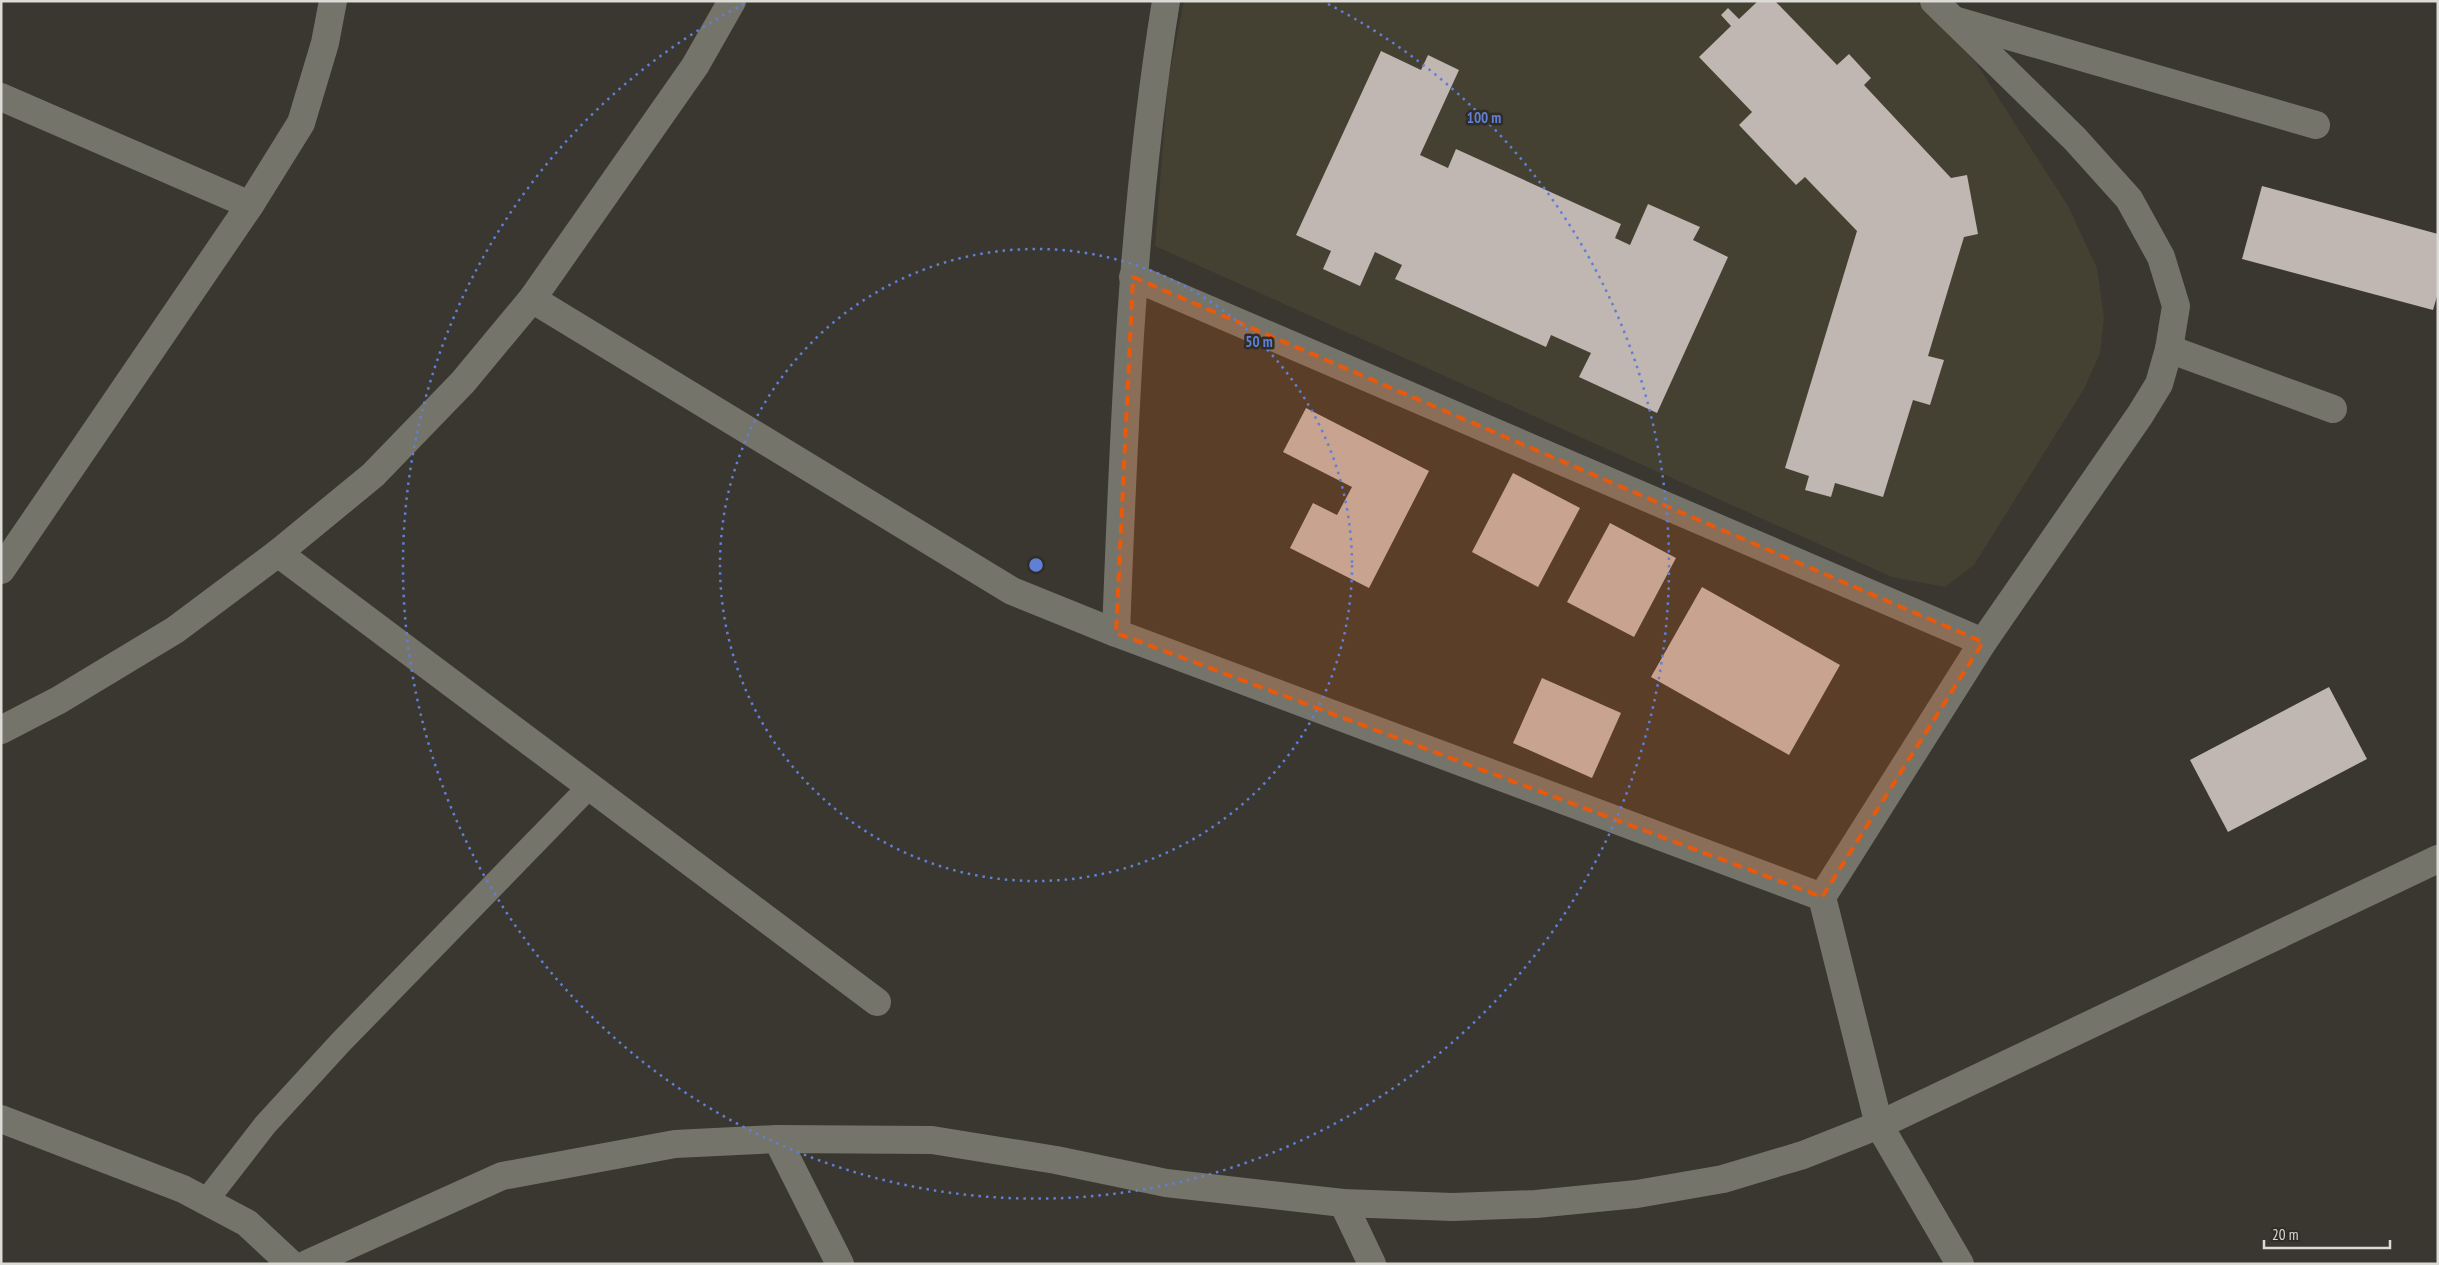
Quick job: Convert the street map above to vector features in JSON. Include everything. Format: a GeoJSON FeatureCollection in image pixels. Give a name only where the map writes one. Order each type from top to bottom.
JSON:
{"type":"FeatureCollection","features":[{"type":"Feature","properties":{"kind":"street"},"geometry":{"type":"LineString","coordinates":[[1,570],[250,205],[301,123],[325,43],[333,1]]}},
{"type":"Feature","properties":{"kind":"street"},"geometry":{"type":"LineString","coordinates":[[1,730],[59,700],[175,630],[278,553],[373,475],[463,382],[532,299],[695,66],[732,1]]}},
{"type":"Feature","properties":{"kind":"street"},"geometry":{"type":"LineString","coordinates":[[1116,633],[1133,277],[1155,70],[1166,1]]}},
{"type":"Feature","properties":{"kind":"street"},"geometry":{"type":"LineString","coordinates":[[1943,10],[2316,125]]}},
{"type":"Feature","properties":{"kind":"street"},"geometry":{"type":"LineString","coordinates":[[1943,10],[2075,139],[2129,199],[2161,257],[2176,306],[2169,349],[2159,384],[2140,415],[1983,642],[1822,897],[1879,1125],[1960,1264]]}},
{"type":"Feature","properties":{"kind":"street"},"geometry":{"type":"LineString","coordinates":[[1,97],[250,205]]}},
{"type":"Feature","properties":{"kind":"street"},"geometry":{"type":"LineString","coordinates":[[1133,277],[1983,642]]}},
{"type":"Feature","properties":{"kind":"street"},"geometry":{"type":"LineString","coordinates":[[532,299],[1012,591],[1116,633],[1822,897]]}},
{"type":"Feature","properties":{"kind":"street"},"geometry":{"type":"LineString","coordinates":[[2169,349],[2333,409]]}},
{"type":"Feature","properties":{"kind":"street"},"geometry":{"type":"LineString","coordinates":[[278,553],[878,1002]]}},
{"type":"Feature","properties":{"kind":"street"},"geometry":{"type":"LineString","coordinates":[[307,1264],[502,1176],[675,1144],[777,1139],[932,1140],[1056,1160],[1166,1183],[1344,1203],[1453,1207],[1536,1204],[1637,1194],[1723,1179],[1803,1155],[1879,1125],[2438,859]]}},
{"type":"Feature","properties":{"kind":"street"},"geometry":{"type":"LineString","coordinates":[[1,1119],[183,1189],[247,1223],[291,1264]]}},
{"type":"Feature","properties":{"kind":"street"},"geometry":{"type":"LineString","coordinates":[[777,1139],[840,1264]]}},
{"type":"Feature","properties":{"kind":"street"},"geometry":{"type":"LineString","coordinates":[[1344,1203],[1372,1264]]}},
{"type":"Feature","properties":{"kind":"lane"},"geometry":{"type":"LineString","coordinates":[[206,1201],[265,1125],[340,1043],[589,787]]}},
{"type":"Feature","properties":{"kind":"highlighted area"},"geometry":{"type":"Polygon","coordinates":[[[1133,277],[1983,642],[1822,897],[1116,633],[1133,277]]]}},
{"type":"Feature","properties":{"kind":"shaded area"},"geometry":{"type":"Polygon","coordinates":[[[1184,1],[1916,1],[1976,63],[2068,206],[2097,268],[2104,318],[2100,353],[2084,389],[1974,565],[1945,587],[1892,577],[1155,246],[1168,83],[1184,1]]]}},
{"type":"Feature","properties":{"kind":"building"},"geometry":{"type":"Polygon","coordinates":[[[1758,1],[1775,1],[1837,65],[1849,54],[1871,78],[1864,85],[1951,178],[1967,175],[1978,234],[1964,237],[1928,356],[1944,360],[1930,405],[1913,400],[1883,497],[1835,483],[1831,497],[1805,490],[1809,476],[1785,468],[1857,231],[1805,177],[1796,185],[1739,125],[1752,112],[1699,57],[1731,26],[1721,15],[1728,8],[1739,19],[1758,1]]]}},
{"type":"Feature","properties":{"kind":"building"},"geometry":{"type":"Polygon","coordinates":[[[1381,51],[1421,70],[1428,55],[1459,70],[1420,155],[1448,168],[1456,149],[1621,224],[1615,238],[1630,245],[1648,204],[1700,227],[1693,240],[1728,257],[1657,413],[1579,377],[1591,353],[1551,335],[1546,347],[1395,279],[1402,265],[1375,252],[1360,286],[1323,269],[1331,251],[1296,235],[1381,51]]]}},
{"type":"Feature","properties":{"kind":"building"},"geometry":{"type":"Polygon","coordinates":[[[2262,186],[2438,234],[2438,293],[2433,310],[2242,259],[2262,186]]]}},
{"type":"Feature","properties":{"kind":"building"},"geometry":{"type":"Polygon","coordinates":[[[1306,408],[1429,471],[1369,588],[1290,548],[1313,503],[1337,515],[1352,487],[1283,452],[1306,408]]]}},
{"type":"Feature","properties":{"kind":"building"},"geometry":{"type":"Polygon","coordinates":[[[1513,473],[1580,508],[1538,587],[1472,552],[1513,473]]]}},
{"type":"Feature","properties":{"kind":"building"},"geometry":{"type":"Polygon","coordinates":[[[1610,523],[1676,558],[1634,637],[1567,602],[1610,523]]]}},
{"type":"Feature","properties":{"kind":"building"},"geometry":{"type":"Polygon","coordinates":[[[1702,587],[1840,665],[1789,755],[1651,677],[1702,587]]]}},
{"type":"Feature","properties":{"kind":"building"},"geometry":{"type":"Polygon","coordinates":[[[1542,678],[1621,713],[1592,778],[1513,743],[1542,678]]]}},
{"type":"Feature","properties":{"kind":"building"},"geometry":{"type":"Polygon","coordinates":[[[2329,687],[2367,759],[2228,832],[2190,760],[2329,687]]]}}]}
